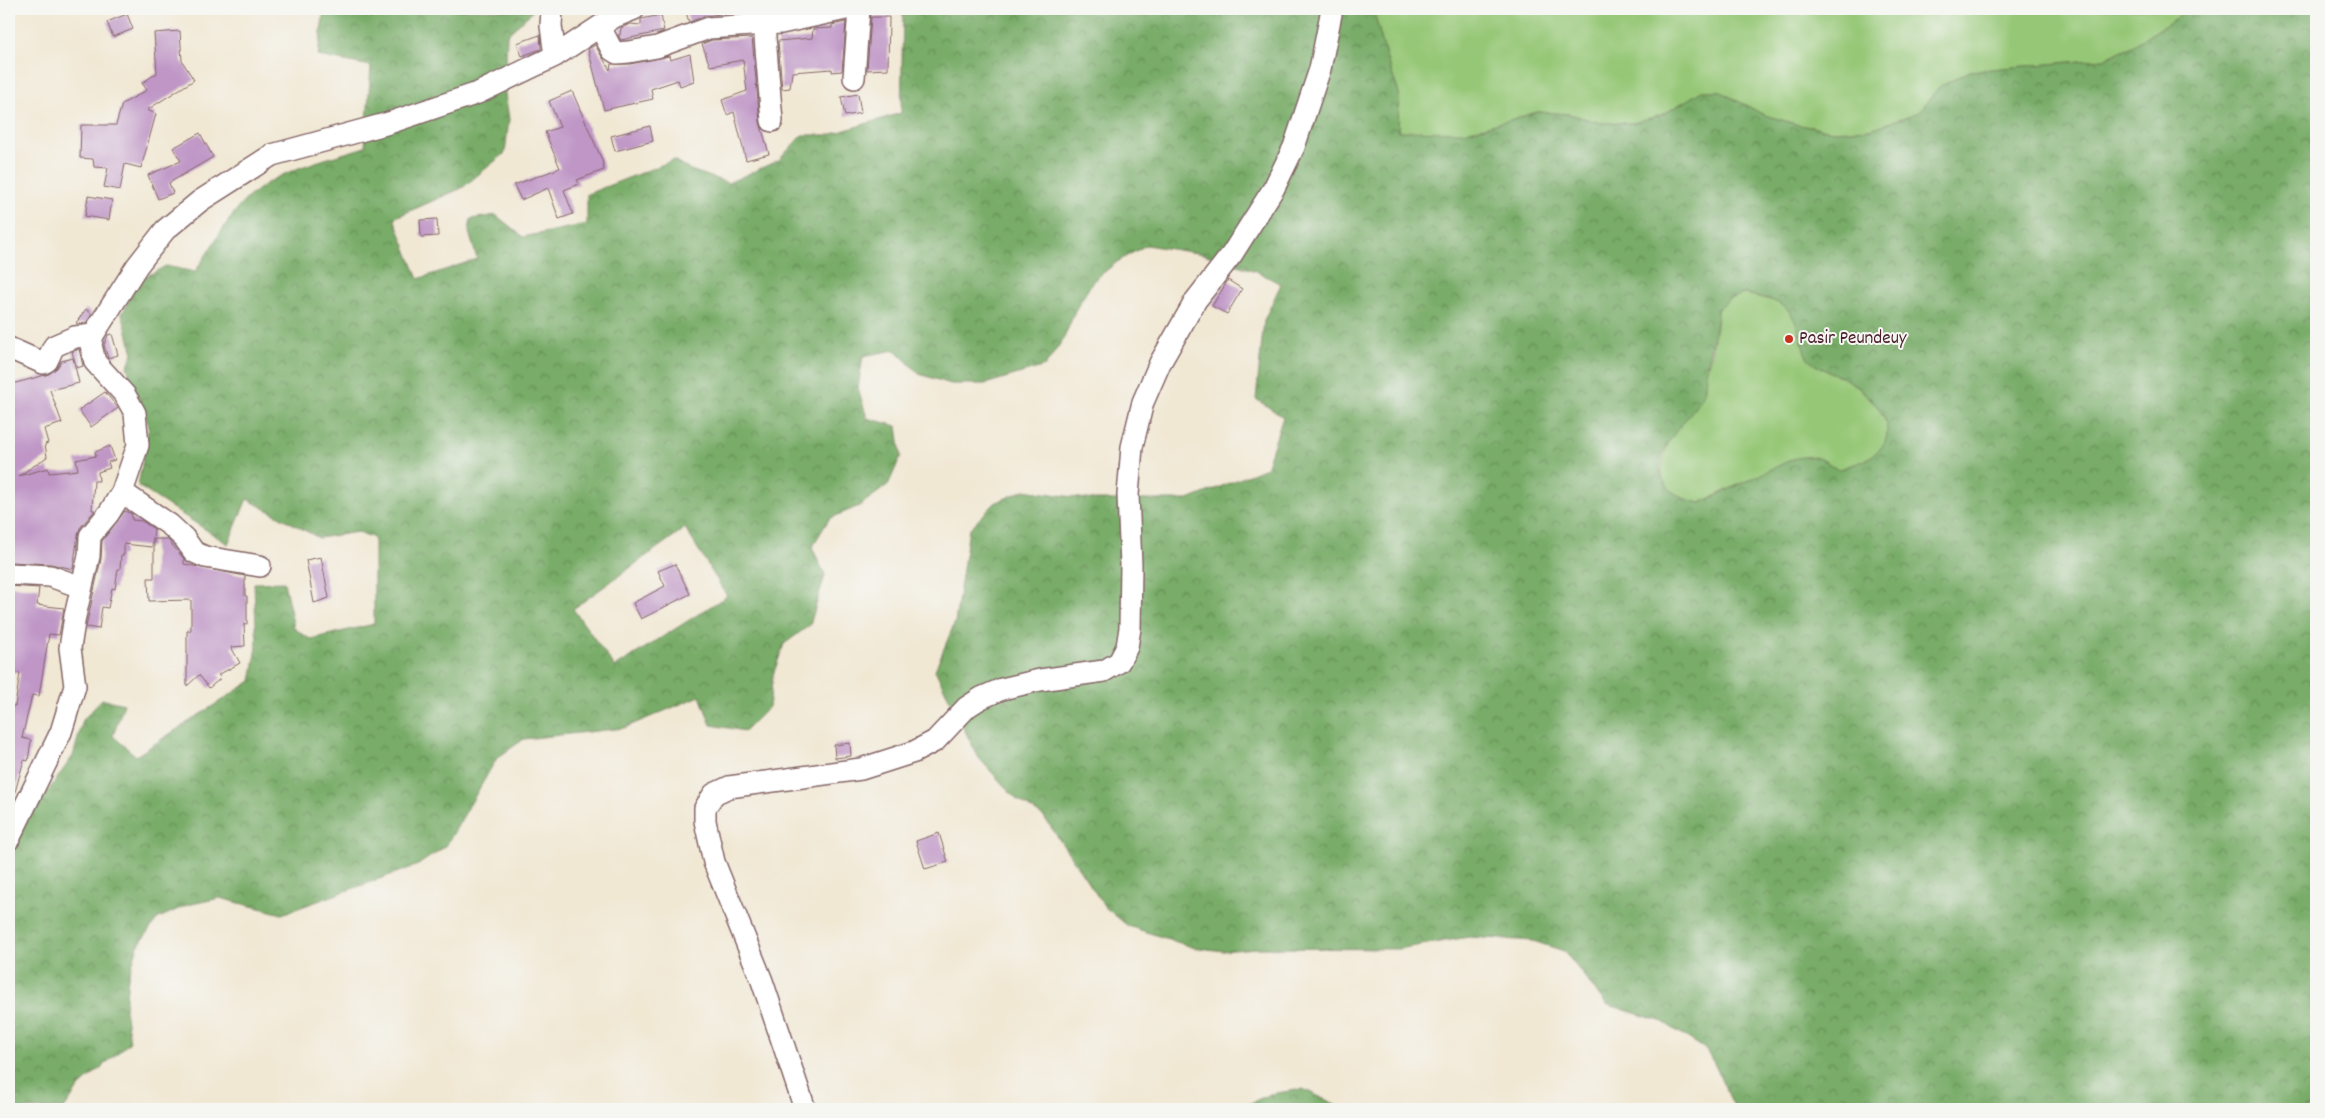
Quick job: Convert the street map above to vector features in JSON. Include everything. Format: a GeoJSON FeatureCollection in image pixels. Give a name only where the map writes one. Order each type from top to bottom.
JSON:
{"type":"FeatureCollection","features":[{"type":"Feature","properties":{"kind":"street"},"geometry":{"type":"LineString","coordinates":[[552,9],[551,26],[556,56]]}},
{"type":"Feature","properties":{"kind":"street"},"geometry":{"type":"LineString","coordinates":[[9,839],[61,732],[75,686],[70,648],[81,587],[89,556],[90,536],[109,513],[122,492],[138,445],[135,414],[125,395],[95,362],[91,345],[93,335],[132,273],[165,230],[200,201],[272,155],[439,108],[478,93],[556,56],[614,17],[634,9]]}},
{"type":"Feature","properties":{"kind":"street"},"geometry":{"type":"LineString","coordinates":[[600,27],[608,45],[617,52],[657,47],[708,28],[764,25],[846,9]]}},
{"type":"Feature","properties":{"kind":"street"},"geometry":{"type":"LineString","coordinates":[[854,78],[859,9]]}},
{"type":"Feature","properties":{"kind":"street"},"geometry":{"type":"LineString","coordinates":[[805,1109],[762,981],[714,862],[705,821],[705,808],[714,794],[729,786],[861,769],[914,752],[935,741],[967,707],[981,698],[1002,689],[1040,680],[1104,671],[1119,662],[1127,647],[1130,628],[1131,565],[1128,495],[1132,447],[1143,402],[1160,363],[1196,300],[1232,254],[1274,188],[1294,147],[1320,69],[1332,9]]}},
{"type":"Feature","properties":{"kind":"street"},"geometry":{"type":"LineString","coordinates":[[764,25],[772,121]]}},
{"type":"Feature","properties":{"kind":"street"},"geometry":{"type":"LineString","coordinates":[[9,348],[43,363],[47,361],[54,346],[75,337],[93,335]]}},
{"type":"Feature","properties":{"kind":"street"},"geometry":{"type":"LineString","coordinates":[[122,492],[170,525],[184,538],[194,552],[204,557],[260,566]]}},
{"type":"Feature","properties":{"kind":"street"},"geometry":{"type":"LineString","coordinates":[[9,574],[50,576],[81,587]]}},
{"type":"Feature","properties":{"kind":"green space"},"geometry":{"type":"Polygon","coordinates":[[[324,9],[534,10],[507,35],[505,93],[509,119],[505,153],[462,188],[394,218],[418,279],[477,259],[469,232],[471,219],[496,215],[523,237],[587,224],[587,194],[674,160],[688,169],[728,183],[779,160],[802,135],[829,135],[901,113],[903,13],[884,9],[1373,9],[1388,63],[1399,93],[1398,131],[1467,132],[1538,112],[1569,114],[1601,123],[1634,123],[1664,114],[1702,91],[1719,91],[1764,115],[1799,125],[1833,131],[1871,129],[1919,112],[1939,87],[1970,71],[2104,59],[2134,45],[2191,9],[2316,9],[2316,1109],[1735,1109],[1714,1063],[1705,1049],[1663,1022],[1606,1004],[1564,951],[1533,941],[1469,937],[1398,949],[1257,948],[1223,951],[1192,947],[1128,926],[1105,907],[1044,817],[1016,799],[978,757],[935,670],[955,622],[969,529],[995,503],[1024,490],[1094,500],[1188,500],[1266,468],[1283,417],[1256,399],[1264,320],[1281,284],[1256,271],[1203,254],[1146,245],[1117,262],[1093,281],[1076,309],[1064,338],[1045,366],[985,384],[951,384],[919,374],[895,350],[863,356],[858,388],[867,418],[897,426],[901,456],[888,485],[859,506],[829,519],[812,547],[825,575],[810,625],[784,644],[773,675],[769,707],[745,731],[711,725],[700,696],[624,728],[524,739],[497,758],[446,846],[418,865],[282,914],[220,898],[187,905],[157,919],[138,946],[128,977],[125,1010],[130,1042],[79,1087],[64,1109],[9,1109],[9,846],[73,756],[83,720],[102,699],[124,704],[113,736],[136,756],[251,681],[257,647],[254,583],[284,582],[294,628],[310,639],[374,624],[374,538],[358,532],[319,538],[247,499],[228,544],[138,486],[149,426],[127,367],[133,353],[122,314],[139,280],[166,266],[195,272],[238,208],[265,185],[297,169],[365,147],[371,66],[318,56],[324,9]],[[1744,294],[1729,299],[1717,310],[1704,393],[1665,448],[1661,460],[1660,472],[1668,487],[1680,497],[1695,502],[1701,503],[1793,459],[1812,457],[1822,459],[1838,470],[1859,463],[1881,448],[1886,437],[1887,427],[1884,416],[1869,397],[1849,381],[1818,366],[1808,358],[1794,319],[1784,306],[1768,299],[1744,294]],[[685,528],[573,609],[615,667],[727,596],[685,528]]]}},
{"type":"Feature","properties":{"kind":"green space"},"geometry":{"type":"Polygon","coordinates":[[[1373,9],[2191,9],[2134,45],[2104,59],[1970,71],[1939,87],[1919,112],[1871,129],[1833,131],[1799,125],[1764,115],[1719,91],[1702,91],[1664,114],[1634,123],[1601,123],[1569,114],[1538,112],[1467,132],[1398,132],[1399,93],[1388,63],[1373,9]]]}},
{"type":"Feature","properties":{"kind":"green space"},"geometry":{"type":"Polygon","coordinates":[[[1744,294],[1776,302],[1790,312],[1799,329],[1808,358],[1818,366],[1849,381],[1869,397],[1884,417],[1887,427],[1886,438],[1881,448],[1870,457],[1837,470],[1816,458],[1793,459],[1700,503],[1676,494],[1664,482],[1662,466],[1666,448],[1705,375],[1713,343],[1717,310],[1729,299],[1744,294]]]}},
{"type":"Feature","properties":{"kind":"green space"},"geometry":{"type":"Polygon","coordinates":[[[1303,1089],[1335,1104],[1335,1109],[1238,1109],[1270,1094],[1303,1089]]]}},
{"type":"Feature","properties":{"kind":"building"},"geometry":{"type":"Polygon","coordinates":[[[685,9],[726,9],[727,13],[705,16],[689,22],[685,9]]]}},
{"type":"Feature","properties":{"kind":"building"},"geometry":{"type":"Polygon","coordinates":[[[127,14],[133,29],[113,37],[107,22],[127,14]]]}},
{"type":"Feature","properties":{"kind":"building"},"geometry":{"type":"Polygon","coordinates":[[[661,15],[664,31],[621,40],[618,35],[620,35],[621,28],[630,24],[641,25],[641,19],[661,15]]]}},
{"type":"Feature","properties":{"kind":"building"},"geometry":{"type":"Polygon","coordinates":[[[871,17],[889,17],[888,69],[867,70],[871,17]]]}},
{"type":"Feature","properties":{"kind":"building"},"geometry":{"type":"Polygon","coordinates":[[[846,22],[842,71],[832,72],[832,69],[792,72],[790,88],[782,89],[778,41],[812,38],[813,29],[832,28],[832,25],[846,22]]]}},
{"type":"Feature","properties":{"kind":"building"},"geometry":{"type":"Polygon","coordinates":[[[180,31],[182,61],[194,80],[147,110],[156,114],[141,168],[125,164],[120,190],[104,187],[108,168],[94,167],[93,159],[80,158],[81,125],[116,125],[122,104],[147,90],[142,83],[157,73],[154,33],[180,31]]]}},
{"type":"Feature","properties":{"kind":"building"},"geometry":{"type":"Polygon","coordinates":[[[540,35],[541,49],[522,56],[517,43],[540,35]]]}},
{"type":"Feature","properties":{"kind":"building"},"geometry":{"type":"Polygon","coordinates":[[[752,38],[760,122],[769,154],[746,160],[734,112],[727,115],[722,100],[747,91],[743,60],[710,66],[702,44],[712,40],[752,38]]]}},
{"type":"Feature","properties":{"kind":"building"},"geometry":{"type":"Polygon","coordinates":[[[595,45],[610,70],[611,64],[630,64],[669,56],[670,60],[690,54],[694,81],[680,86],[678,80],[651,89],[653,99],[604,110],[588,49],[595,45]]]}},
{"type":"Feature","properties":{"kind":"building"},"geometry":{"type":"Polygon","coordinates":[[[572,91],[602,160],[604,170],[577,180],[579,184],[564,190],[573,214],[559,219],[548,188],[521,200],[514,185],[560,168],[545,132],[560,127],[549,101],[572,91]]]}},
{"type":"Feature","properties":{"kind":"building"},"geometry":{"type":"Polygon","coordinates":[[[858,94],[861,113],[845,116],[841,97],[858,94]]]}},
{"type":"Feature","properties":{"kind":"building"},"geometry":{"type":"Polygon","coordinates":[[[650,126],[653,141],[615,151],[611,136],[650,126]]]}},
{"type":"Feature","properties":{"kind":"building"},"geometry":{"type":"Polygon","coordinates":[[[200,133],[213,157],[169,183],[173,193],[158,199],[148,175],[181,161],[173,148],[200,133]]]}},
{"type":"Feature","properties":{"kind":"building"},"geometry":{"type":"Polygon","coordinates":[[[88,196],[112,200],[109,220],[85,216],[88,196]]]}},
{"type":"Feature","properties":{"kind":"building"},"geometry":{"type":"Polygon","coordinates":[[[437,219],[438,236],[421,237],[420,220],[437,219]]]}},
{"type":"Feature","properties":{"kind":"building"},"geometry":{"type":"Polygon","coordinates":[[[1228,280],[1242,289],[1227,314],[1212,306],[1228,280]]]}},
{"type":"Feature","properties":{"kind":"building"},"geometry":{"type":"Polygon","coordinates":[[[86,309],[92,314],[86,323],[76,323],[86,309]]]}},
{"type":"Feature","properties":{"kind":"building"},"geometry":{"type":"Polygon","coordinates":[[[112,334],[118,355],[108,358],[104,345],[108,335],[112,334]]]}},
{"type":"Feature","properties":{"kind":"building"},"geometry":{"type":"Polygon","coordinates":[[[79,349],[83,366],[77,368],[72,352],[79,349]]]}},
{"type":"Feature","properties":{"kind":"building"},"geometry":{"type":"Polygon","coordinates":[[[73,358],[79,383],[50,390],[62,423],[44,429],[48,443],[45,444],[47,457],[19,476],[48,468],[49,473],[78,470],[76,460],[96,456],[95,452],[110,446],[115,460],[108,462],[110,468],[98,472],[99,481],[94,481],[92,510],[95,510],[80,528],[73,569],[51,564],[10,562],[9,405],[12,403],[12,384],[49,374],[58,367],[61,361],[73,358]]]}},
{"type":"Feature","properties":{"kind":"building"},"geometry":{"type":"Polygon","coordinates":[[[105,392],[118,408],[91,427],[79,410],[105,392]]]}},
{"type":"Feature","properties":{"kind":"building"},"geometry":{"type":"Polygon","coordinates":[[[125,511],[132,514],[132,520],[142,521],[154,529],[152,547],[124,544],[124,555],[121,555],[115,589],[112,588],[108,608],[102,607],[99,629],[86,627],[101,559],[102,541],[125,511]]]}},
{"type":"Feature","properties":{"kind":"building"},"geometry":{"type":"Polygon","coordinates":[[[154,539],[167,539],[184,559],[184,564],[245,576],[247,624],[244,624],[245,646],[231,647],[240,663],[218,675],[221,678],[209,688],[199,675],[187,686],[187,631],[191,631],[191,600],[149,601],[148,578],[154,578],[154,539]]]}},
{"type":"Feature","properties":{"kind":"building"},"geometry":{"type":"Polygon","coordinates":[[[321,557],[329,598],[314,603],[306,560],[321,557]]]}},
{"type":"Feature","properties":{"kind":"building"},"geometry":{"type":"Polygon","coordinates":[[[675,564],[690,594],[641,619],[633,603],[665,586],[658,571],[675,564]]]}},
{"type":"Feature","properties":{"kind":"building"},"geometry":{"type":"Polygon","coordinates":[[[9,586],[39,588],[37,605],[64,608],[59,635],[49,634],[39,696],[32,695],[22,738],[31,740],[28,761],[24,760],[13,799],[9,798],[9,722],[12,706],[15,706],[20,673],[9,672],[9,586]]]}},
{"type":"Feature","properties":{"kind":"building"},"geometry":{"type":"Polygon","coordinates":[[[850,743],[851,756],[835,758],[834,745],[850,743]]]}},
{"type":"Feature","properties":{"kind":"building"},"geometry":{"type":"Polygon","coordinates":[[[939,833],[948,862],[925,869],[916,841],[939,833]]]}},
{"type":"Feature","properties":{"kind":"place","name":"Pasir Peundeuy"},"geometry":{"type":"Point","coordinates":[1789,339]}}]}
